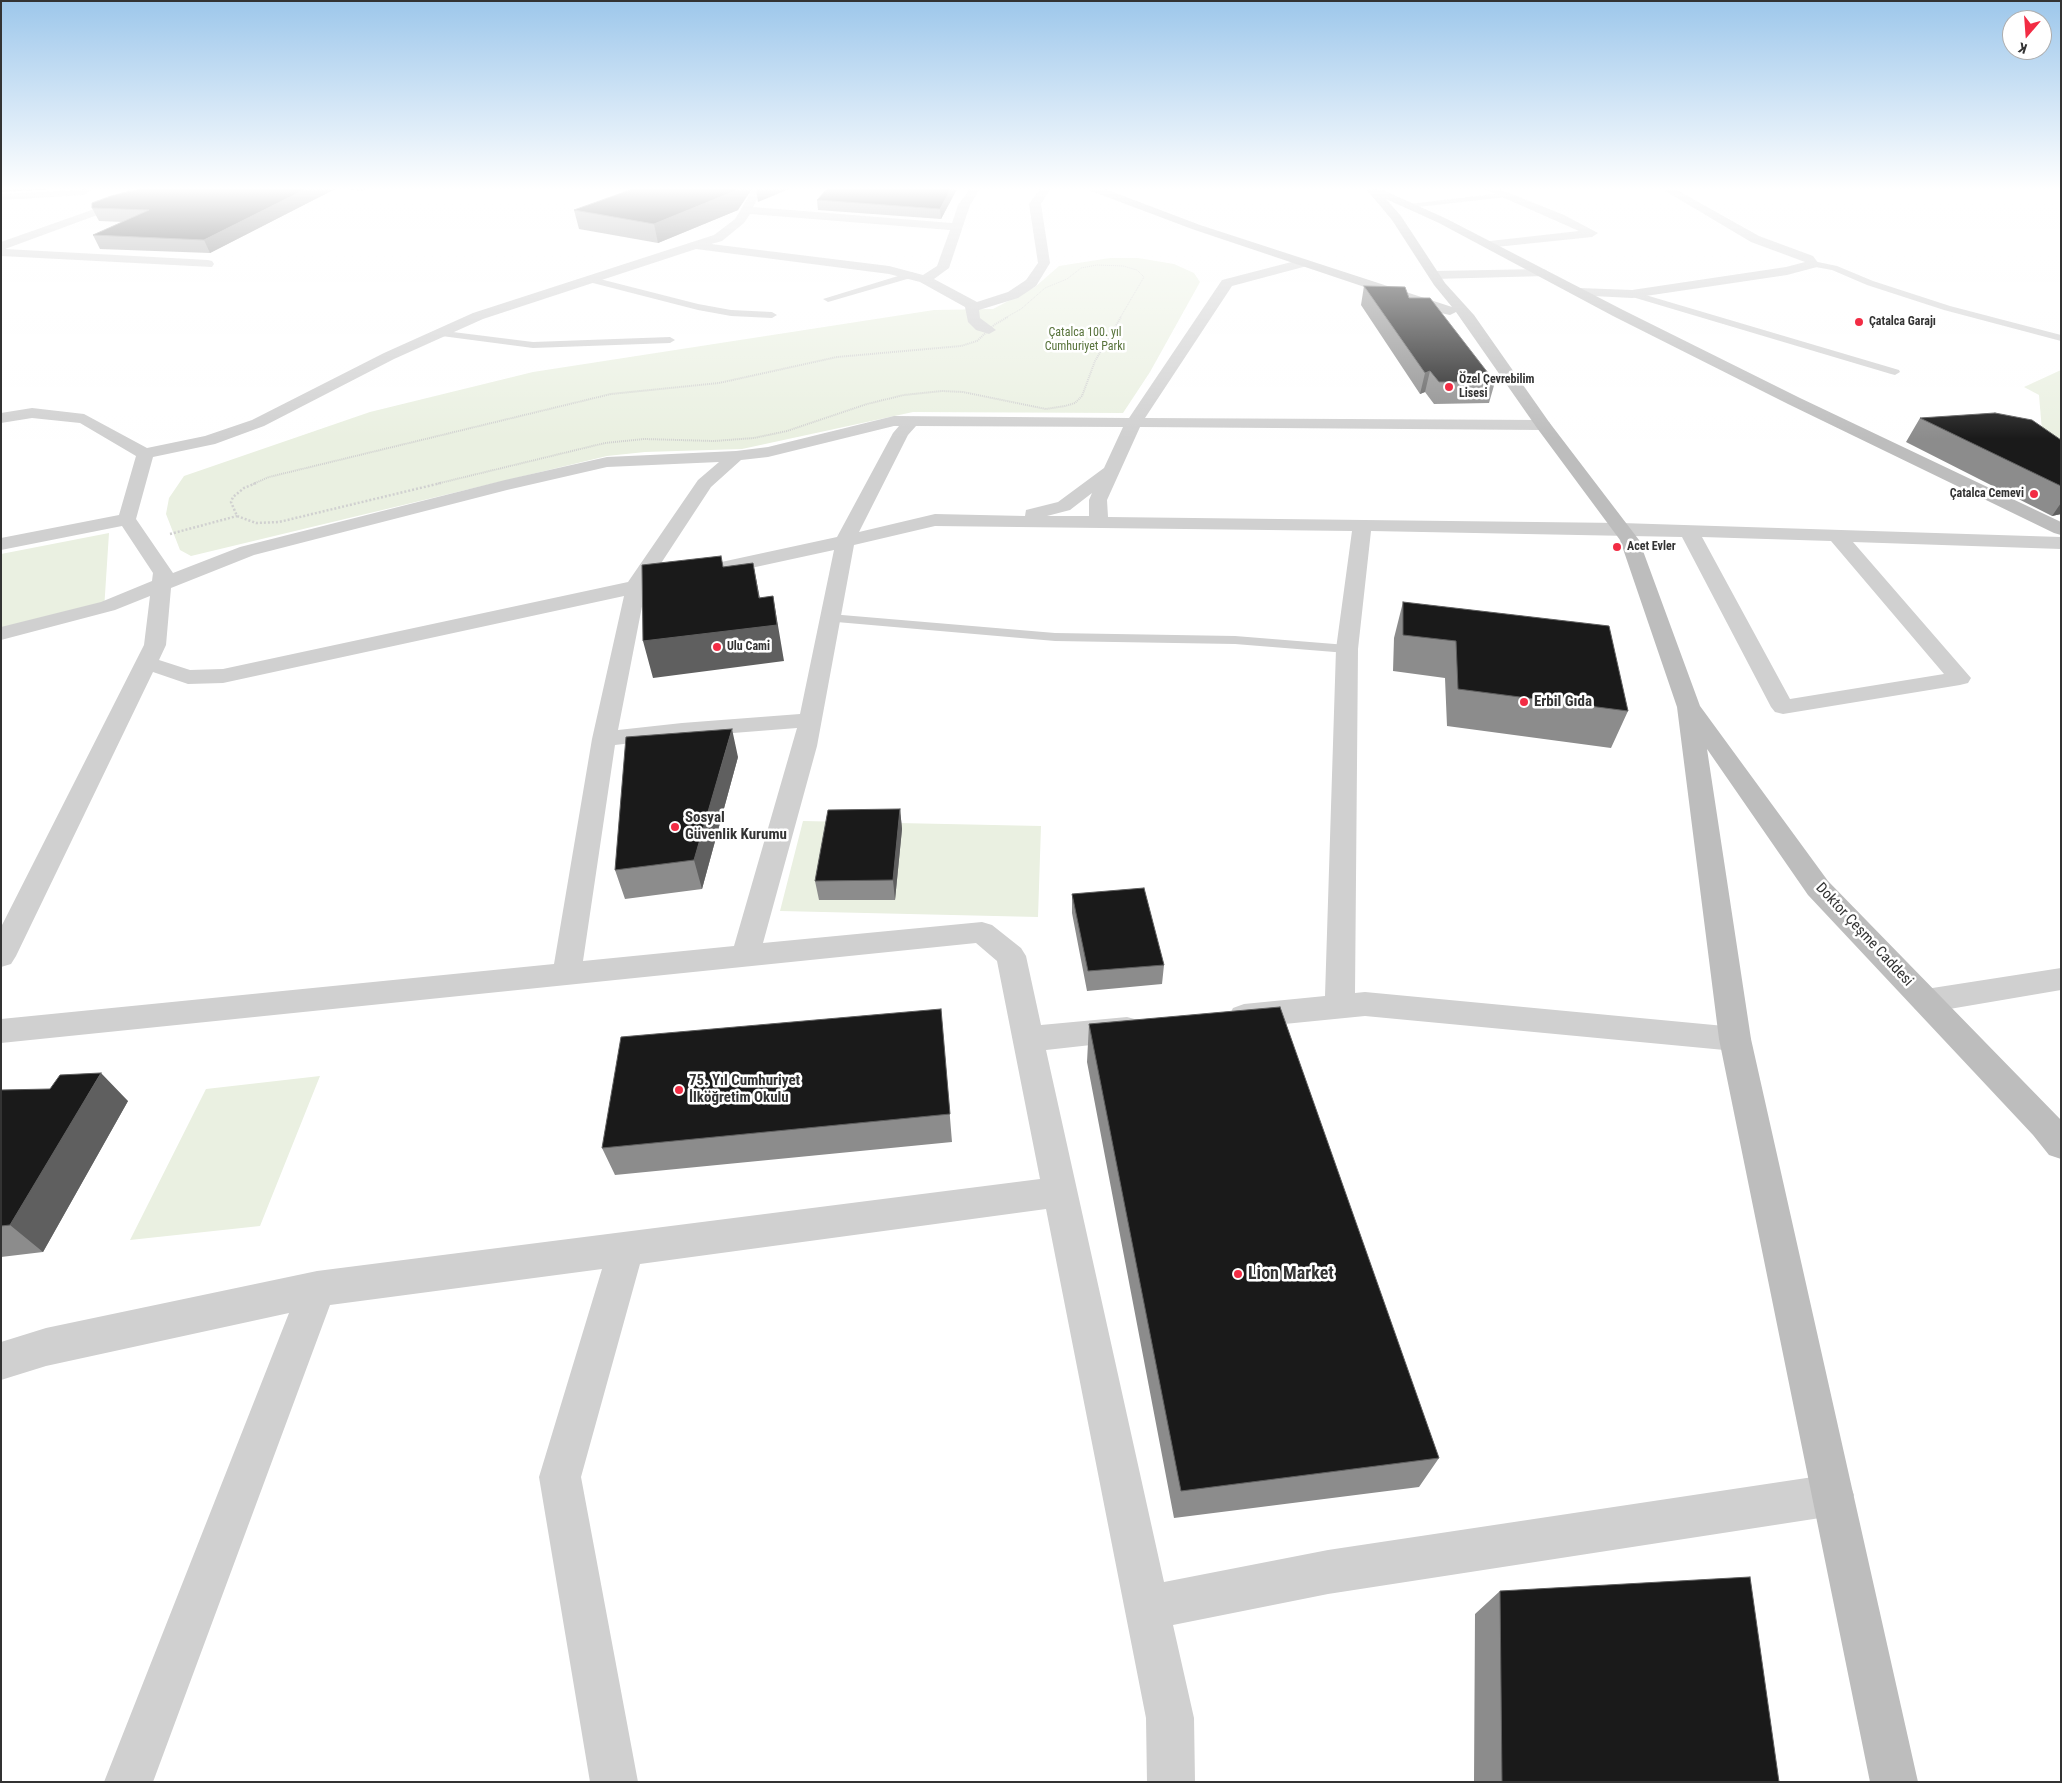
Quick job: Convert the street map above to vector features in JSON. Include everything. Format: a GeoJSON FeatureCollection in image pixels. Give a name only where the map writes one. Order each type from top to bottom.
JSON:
{"type":"FeatureCollection","features":[{"type":"Feature","properties":{"kind":"street"},"geometry":{"type":"LineString","coordinates":[[1,418],[32,413],[84,419],[145,454],[208,440],[258,423],[437,334],[478,316],[616,272]]}},
{"type":"Feature","properties":{"kind":"street"},"geometry":{"type":"LineString","coordinates":[[899,272],[925,278],[968,302],[973,308],[973,319],[981,327],[989,330]]}},
{"type":"Feature","properties":{"kind":"street"},"geometry":{"type":"LineString","coordinates":[[925,278],[935,272]]}},
{"type":"Feature","properties":{"kind":"street"},"geometry":{"type":"LineString","coordinates":[[973,308],[1013,295],[1031,283],[1038,272]]}},
{"type":"Feature","properties":{"kind":"street"},"geometry":{"type":"LineString","coordinates":[[1099,522],[1098,500],[1134,422],[1227,283],[1270,272]]}},
{"type":"Feature","properties":{"kind":"street"},"geometry":{"type":"LineString","coordinates":[[1331,272],[1469,318]]}},
{"type":"Feature","properties":{"kind":"street"},"geometry":{"type":"LineString","coordinates":[[1432,272],[1469,318],[1543,425],[1629,540],[1689,707],[1735,1039],[1894,1782]]}},
{"type":"Feature","properties":{"kind":"street"},"geometry":{"type":"LineString","coordinates":[[1579,292],[1632,294],[1779,272]]}},
{"type":"Feature","properties":{"kind":"street"},"geometry":{"type":"LineString","coordinates":[[1361,281],[1403,289],[1424,289],[1437,280],[1542,273],[1794,401],[2061,529]]}},
{"type":"Feature","properties":{"kind":"street"},"geometry":{"type":"LineString","coordinates":[[1,634],[108,606],[247,551],[514,482],[607,462],[736,456],[768,452],[894,421],[1543,425]]}},
{"type":"Feature","properties":{"kind":"street"},"geometry":{"type":"LineString","coordinates":[[746,954],[805,746],[845,541],[902,433],[912,421]]}},
{"type":"Feature","properties":{"kind":"street"},"geometry":{"type":"LineString","coordinates":[[1,956],[155,645],[163,573],[127,519],[145,454]]}},
{"type":"Feature","properties":{"kind":"street"},"geometry":{"type":"LineString","coordinates":[[567,973],[604,739],[636,586],[704,484],[736,456]]}},
{"type":"Feature","properties":{"kind":"street"},"geometry":{"type":"LineString","coordinates":[[1006,521],[1064,506],[1113,468]]}},
{"type":"Feature","properties":{"kind":"street"},"geometry":{"type":"LineString","coordinates":[[1,544],[127,519]]}},
{"type":"Feature","properties":{"kind":"street"},"geometry":{"type":"LineString","coordinates":[[146,663],[188,676],[223,676],[935,520],[1621,529],[2061,543]]}},
{"type":"Feature","properties":{"kind":"street"},"geometry":{"type":"LineString","coordinates":[[1340,1007],[1347,649],[1362,525]]}},
{"type":"Feature","properties":{"kind":"street"},"geometry":{"type":"LineString","coordinates":[[1689,531],[1783,707],[1960,678],[1838,536]]}},
{"type":"Feature","properties":{"kind":"street","name":"Doktor Çeşme Caddesi"},"geometry":{"type":"LineString","coordinates":[[1689,707],[1818,888],[2038,1118],[2061,1145]]}},
{"type":"Feature","properties":{"kind":"street"},"geometry":{"type":"LineString","coordinates":[[604,739],[682,730],[810,720]]}},
{"type":"Feature","properties":{"kind":"street"},"geometry":{"type":"LineString","coordinates":[[1,1031],[746,954],[982,932],[1010,956],[1170,1718],[1172,1782]]}},
{"type":"Feature","properties":{"kind":"street"},"geometry":{"type":"LineString","coordinates":[[1926,1000],[2061,979]]}},
{"type":"Feature","properties":{"kind":"street"},"geometry":{"type":"LineString","coordinates":[[1213,1020],[1365,1004],[1735,1039]]}},
{"type":"Feature","properties":{"kind":"street"},"geometry":{"type":"LineString","coordinates":[[1028,1039],[1155,1026]]}},
{"type":"Feature","properties":{"kind":"street"},"geometry":{"type":"LineString","coordinates":[[1,1361],[46,1348],[317,1289],[1060,1192]]}},
{"type":"Feature","properties":{"kind":"street"},"geometry":{"type":"LineString","coordinates":[[614,1782],[560,1478],[626,1249]]}},
{"type":"Feature","properties":{"kind":"street"},"geometry":{"type":"LineString","coordinates":[[128,1782],[317,1289]]}},
{"type":"Feature","properties":{"kind":"street"},"geometry":{"type":"LineString","coordinates":[[1147,1608],[1328,1572],[1833,1495]]}},
{"type":"Feature","properties":{"kind":"lane"},"geometry":{"type":"LineString","coordinates":[[1843,272],[1870,284],[1947,308],[2061,338]]}},
{"type":"Feature","properties":{"kind":"lane"},"geometry":{"type":"LineString","coordinates":[[828,299],[911,275]]}},
{"type":"Feature","properties":{"kind":"lane"},"geometry":{"type":"LineString","coordinates":[[592,280],[698,308],[731,313],[772,314]]}},
{"type":"Feature","properties":{"kind":"lane"},"geometry":{"type":"LineString","coordinates":[[1632,294],[1895,372]]}},
{"type":"Feature","properties":{"kind":"lane"},"geometry":{"type":"LineString","coordinates":[[437,334],[533,345],[670,340]]}},
{"type":"Feature","properties":{"kind":"lane"},"geometry":{"type":"LineString","coordinates":[[830,618],[1055,636],[1235,640],[1347,649]]}},
{"type":"Feature","properties":{"kind":"path"},"geometry":{"type":"LineString","coordinates":[[1076,272],[1067,279],[1034,296],[1020,309],[989,330],[977,341],[961,346],[837,357],[719,383],[611,394],[269,477],[244,488],[233,497],[232,510],[237,516],[256,523],[279,522],[605,443],[644,439],[714,441],[754,438],[787,431],[867,404],[904,395],[942,391],[963,392],[1046,409],[1065,406],[1075,403],[1082,396],[1095,361],[1144,277],[1139,272]]}},
{"type":"Feature","properties":{"kind":"path"},"geometry":{"type":"LineString","coordinates":[[142,542],[237,516]]}},
{"type":"Feature","properties":{"kind":"green space","name":"Çatalca 100. yıl Cumhuriyet Parkı"},"geometry":{"type":"Polygon","coordinates":[[[1052,272],[1192,272],[1200,282],[1150,372],[1123,413],[913,412],[742,449],[645,452],[607,456],[191,556],[180,550],[166,514],[169,498],[184,476],[370,412],[533,372],[934,310],[993,309],[1035,287],[1052,272]]]}},
{"type":"Feature","properties":{"kind":"green space"},"geometry":{"type":"Polygon","coordinates":[[[2061,370],[2061,455],[2043,443],[2039,395],[2024,387],[2061,370]]]}},
{"type":"Feature","properties":{"kind":"green space"},"geometry":{"type":"Polygon","coordinates":[[[109,533],[104,610],[1,633],[1,554],[109,533]]]}},
{"type":"Feature","properties":{"kind":"green space"},"geometry":{"type":"Polygon","coordinates":[[[803,821],[1041,826],[1038,917],[780,911],[803,821]]]}},
{"type":"Feature","properties":{"kind":"green space"},"geometry":{"type":"Polygon","coordinates":[[[320,1076],[260,1226],[130,1240],[206,1089],[320,1076]]]}},
{"type":"Feature","properties":{"kind":"building"},"geometry":{"type":"Polygon","coordinates":[[[1364,286],[1405,287],[1409,298],[1430,298],[1495,382],[1439,382],[1430,371],[1425,373],[1364,286]]]}},
{"type":"Feature","properties":{"kind":"building"},"geometry":{"type":"Polygon","coordinates":[[[1995,413],[2032,420],[2061,440],[2061,486],[1920,418],[1995,413]]]}},
{"type":"Feature","properties":{"kind":"building"},"geometry":{"type":"Polygon","coordinates":[[[721,556],[723,567],[753,563],[759,598],[773,596],[777,625],[643,641],[642,565],[721,556]]]}},
{"type":"Feature","properties":{"kind":"building"},"geometry":{"type":"Polygon","coordinates":[[[1403,602],[1609,626],[1628,711],[1458,689],[1456,641],[1403,635],[1403,602]]]}},
{"type":"Feature","properties":{"kind":"building","name":"Sosyal Güvenlik Kurumu"},"geometry":{"type":"Polygon","coordinates":[[[732,729],[694,860],[615,870],[626,737],[732,729]]]}},
{"type":"Feature","properties":{"kind":"building"},"geometry":{"type":"Polygon","coordinates":[[[900,809],[893,880],[815,881],[828,810],[900,809]]]}},
{"type":"Feature","properties":{"kind":"building"},"geometry":{"type":"Polygon","coordinates":[[[1144,888],[1164,965],[1088,971],[1072,894],[1144,888]]]}},
{"type":"Feature","properties":{"kind":"building","name":"Lion Market"},"geometry":{"type":"Polygon","coordinates":[[[1280,1007],[1439,1458],[1181,1491],[1089,1024],[1280,1007]]]}},
{"type":"Feature","properties":{"kind":"building"},"geometry":{"type":"Polygon","coordinates":[[[941,1009],[950,1114],[602,1148],[621,1037],[941,1009]]]}},
{"type":"Feature","properties":{"kind":"building"},"geometry":{"type":"Polygon","coordinates":[[[101,1073],[10,1225],[1,1226],[1,1090],[50,1089],[60,1075],[101,1073]]]}},
{"type":"Feature","properties":{"kind":"building"},"geometry":{"type":"Polygon","coordinates":[[[1750,1577],[1779,1782],[1502,1782],[1500,1591],[1750,1577]]]}},
{"type":"Feature","properties":{"kind":"place","name":"Çatalca Garajı"},"geometry":{"type":"Point","coordinates":[1859,322]}},
{"type":"Feature","properties":{"kind":"place","name":"Özel Çevrebilim Lisesi"},"geometry":{"type":"Point","coordinates":[1449,387]}},
{"type":"Feature","properties":{"kind":"place","name":"Çatalca Cemevi"},"geometry":{"type":"Point","coordinates":[2034,494]}},
{"type":"Feature","properties":{"kind":"place","name":"Acet Evler"},"geometry":{"type":"Point","coordinates":[1617,547]}},
{"type":"Feature","properties":{"kind":"place","name":"Ulu Cami"},"geometry":{"type":"Point","coordinates":[717,647]}},
{"type":"Feature","properties":{"kind":"place","name":"Erbil Gıda"},"geometry":{"type":"Point","coordinates":[1524,702]}},
{"type":"Feature","properties":{"kind":"place","name":"Sosyal Güvenlik Kurumu"},"geometry":{"type":"Point","coordinates":[675,827]}},
{"type":"Feature","properties":{"kind":"place","name":"75. Yıl Cumhuriyet İlköğretim Okulu"},"geometry":{"type":"Point","coordinates":[679,1090]}},
{"type":"Feature","properties":{"kind":"place","name":"Lion Market"},"geometry":{"type":"Point","coordinates":[1238,1274]}}]}
